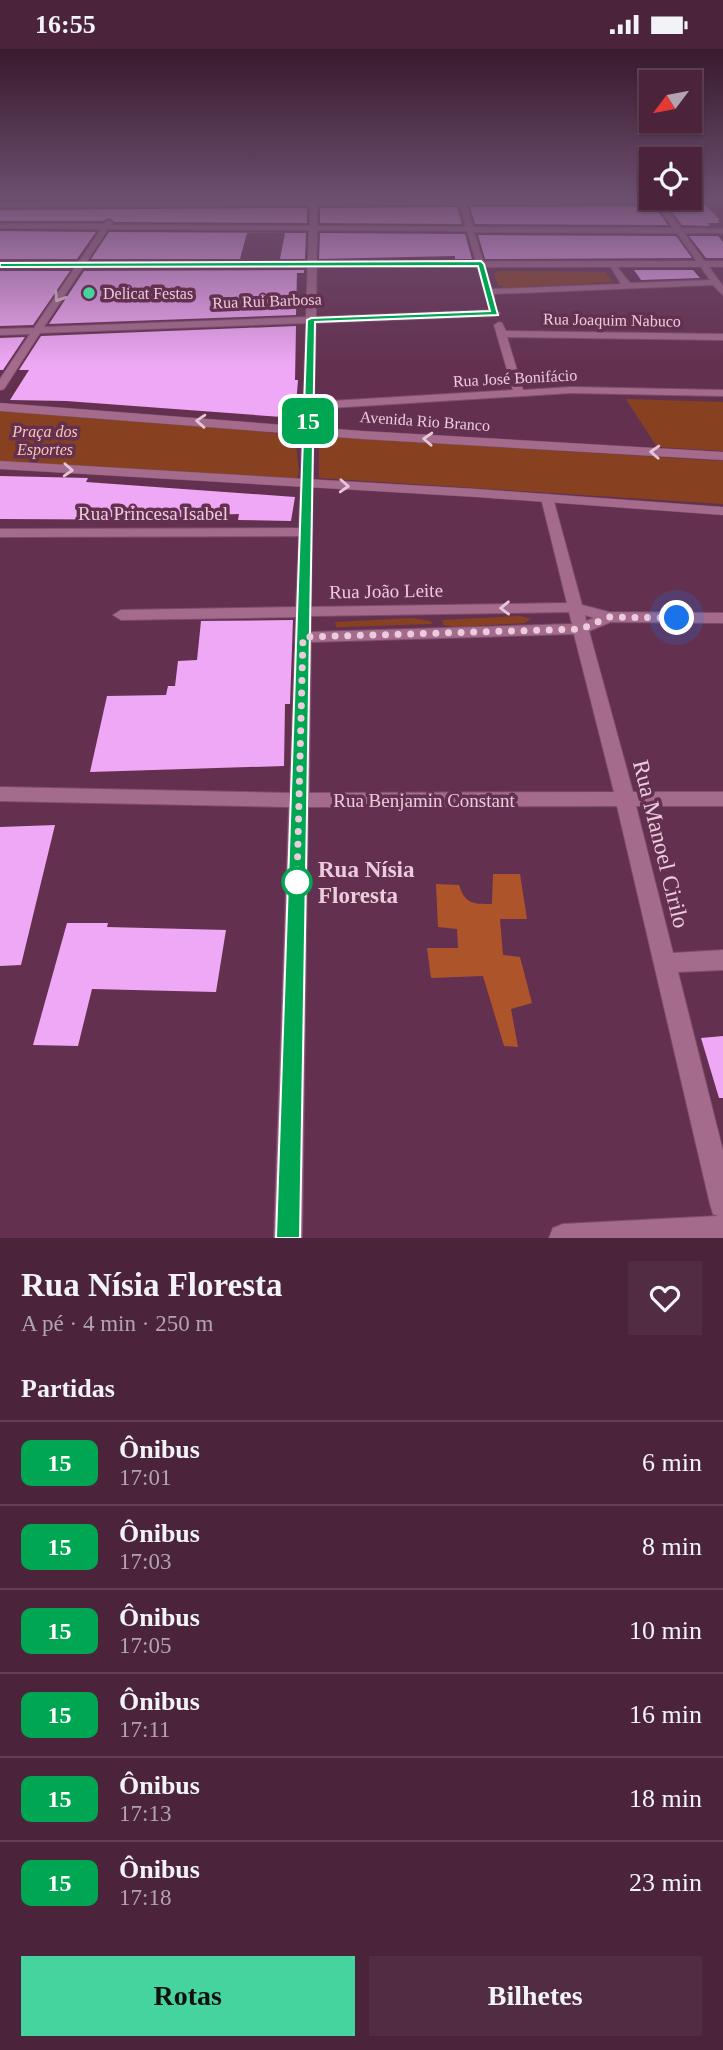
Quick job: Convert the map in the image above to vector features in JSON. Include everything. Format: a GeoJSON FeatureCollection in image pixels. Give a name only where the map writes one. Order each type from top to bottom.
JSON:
{"type":"FeatureCollection","features":[{"type":"Feature","properties":{"kind":"main road"},"geometry":{"type":"LineString","coordinates":[[0,265],[312,263],[481,264],[507,268],[723,266]]}},
{"type":"Feature","properties":{"kind":"main road","name":"Avenida Rio Branco"},"geometry":{"type":"LineString","coordinates":[[0,407],[308,430],[723,456]]}},
{"type":"Feature","properties":{"kind":"main road"},"geometry":{"type":"LineString","coordinates":[[0,465],[723,511]]}},
{"type":"Feature","properties":{"kind":"street"},"geometry":{"type":"LineString","coordinates":[[0,387],[87,254]]}},
{"type":"Feature","properties":{"kind":"street"},"geometry":{"type":"LineString","coordinates":[[288,1238],[312,254]]}},
{"type":"Feature","properties":{"kind":"street"},"geometry":{"type":"LineString","coordinates":[[478,254],[519,394]]}},
{"type":"Feature","properties":{"kind":"street"},"geometry":{"type":"LineString","coordinates":[[696,254],[723,292]]}},
{"type":"Feature","properties":{"kind":"street"},"geometry":{"type":"LineString","coordinates":[[615,266],[627,286]]}},
{"type":"Feature","properties":{"kind":"street"},"geometry":{"type":"LineString","coordinates":[[489,292],[716,282]]}},
{"type":"Feature","properties":{"kind":"street","name":"Rua Rui Barbosa"},"geometry":{"type":"LineString","coordinates":[[0,330],[494,311]]}},
{"type":"Feature","properties":{"kind":"street","name":"Rua Joaquim Nabuco"},"geometry":{"type":"LineString","coordinates":[[501,334],[723,337]]}},
{"type":"Feature","properties":{"kind":"street","name":"Rua José Bonifácio"},"geometry":{"type":"LineString","coordinates":[[309,406],[600,390],[723,393]]}},
{"type":"Feature","properties":{"kind":"street","name":"Rua Manoel Cirilo"},"geometry":{"type":"LineString","coordinates":[[547,498],[666,963],[723,1204]]}},
{"type":"Feature","properties":{"kind":"street","name":"Rua Princesa Isabel"},"geometry":{"type":"LineString","coordinates":[[0,533],[306,531]]}},
{"type":"Feature","properties":{"kind":"street","name":"Rua João Leite"},"geometry":{"type":"LineString","coordinates":[[121,615],[573,607],[609,617],[723,618]]}},
{"type":"Feature","properties":{"kind":"street","name":"Rua João Leite"},"geometry":{"type":"LineString","coordinates":[[303,637],[581,629],[609,617]]}},
{"type":"Feature","properties":{"kind":"street","name":"Rua Benjamin Constant"},"geometry":{"type":"LineString","coordinates":[[0,795],[299,800],[723,799]]}},
{"type":"Feature","properties":{"kind":"street"},"geometry":{"type":"LineString","coordinates":[[666,963],[723,960]]}},
{"type":"Feature","properties":{"kind":"street"},"geometry":{"type":"LineString","coordinates":[[563,1238],[723,1229]]}},
{"type":"Feature","properties":{"kind":"green space"},"geometry":{"type":"Polygon","coordinates":[[[499,271],[605,272],[614,282],[507,288],[498,285],[494,274],[499,271]]]}},
{"type":"Feature","properties":{"kind":"green space"},"geometry":{"type":"Polygon","coordinates":[[[626,399],[723,402],[723,451],[657,447],[626,399]]]}},
{"type":"Feature","properties":{"kind":"green space","name":"Praça dos Esportes"},"geometry":{"type":"Polygon","coordinates":[[[0,411],[221,426],[295,436],[299,472],[297,478],[291,480],[0,463],[0,411]]]}},
{"type":"Feature","properties":{"kind":"green space"},"geometry":{"type":"Polygon","coordinates":[[[319,436],[723,461],[723,504],[319,478],[319,436]]]}},
{"type":"Feature","properties":{"kind":"green space"},"geometry":{"type":"Polygon","coordinates":[[[520,616],[531,619],[525,623],[456,627],[443,625],[442,620],[520,616]]]}},
{"type":"Feature","properties":{"kind":"green space"},"geometry":{"type":"Polygon","coordinates":[[[412,618],[431,621],[432,624],[336,627],[335,622],[412,618]]]}},
{"type":"Feature","properties":{"kind":"shaded area"},"geometry":{"type":"Polygon","coordinates":[[[493,874],[520,874],[527,919],[500,919],[503,955],[520,957],[532,1003],[511,1009],[518,1047],[504,1046],[483,976],[431,978],[427,948],[458,948],[457,929],[438,927],[436,884],[459,885],[464,896],[471,902],[492,904],[493,874]]]}},
{"type":"Feature","properties":{"kind":"building"},"geometry":{"type":"Polygon","coordinates":[[[0,254],[80,254],[77,259],[0,259],[0,254]]]}},
{"type":"Feature","properties":{"kind":"building"},"geometry":{"type":"Polygon","coordinates":[[[94,254],[241,254],[240,259],[91,259],[94,254]]]}},
{"type":"Feature","properties":{"kind":"building"},"geometry":{"type":"Polygon","coordinates":[[[281,254],[305,254],[305,259],[280,259],[281,254]]]}},
{"type":"Feature","properties":{"kind":"building"},"geometry":{"type":"Polygon","coordinates":[[[319,254],[471,254],[472,259],[455,259],[455,256],[319,259],[319,254]]]}},
{"type":"Feature","properties":{"kind":"building"},"geometry":{"type":"Polygon","coordinates":[[[484,254],[689,254],[692,258],[485,259],[484,254]]]}},
{"type":"Feature","properties":{"kind":"building"},"geometry":{"type":"Polygon","coordinates":[[[703,254],[723,254],[723,258],[706,258],[703,254]]]}},
{"type":"Feature","properties":{"kind":"building"},"geometry":{"type":"Polygon","coordinates":[[[304,270],[304,273],[297,273],[296,315],[49,324],[84,271],[304,270]]]}},
{"type":"Feature","properties":{"kind":"building"},"geometry":{"type":"Polygon","coordinates":[[[634,270],[693,270],[700,278],[641,280],[634,270]]]}},
{"type":"Feature","properties":{"kind":"building"},"geometry":{"type":"Polygon","coordinates":[[[0,271],[70,271],[33,325],[0,326],[0,271]]]}},
{"type":"Feature","properties":{"kind":"building"},"geometry":{"type":"Polygon","coordinates":[[[296,326],[295,380],[298,380],[295,418],[66,401],[10,400],[29,370],[19,370],[41,336],[296,326]]]}},
{"type":"Feature","properties":{"kind":"building"},"geometry":{"type":"Polygon","coordinates":[[[25,337],[3,370],[0,370],[0,338],[25,337]]]}},
{"type":"Feature","properties":{"kind":"building"},"geometry":{"type":"Polygon","coordinates":[[[0,476],[88,478],[86,482],[295,497],[291,521],[238,520],[239,514],[207,515],[205,520],[0,519],[0,476]]]}},
{"type":"Feature","properties":{"kind":"building"},"geometry":{"type":"Polygon","coordinates":[[[293,620],[290,704],[285,704],[284,766],[90,772],[107,696],[166,695],[168,686],[175,686],[178,661],[197,660],[201,621],[293,620]]]}},
{"type":"Feature","properties":{"kind":"building"},"geometry":{"type":"Polygon","coordinates":[[[55,825],[21,965],[0,966],[0,827],[55,825]]]}},
{"type":"Feature","properties":{"kind":"building"},"geometry":{"type":"Polygon","coordinates":[[[67,923],[108,923],[107,927],[226,930],[216,992],[92,989],[78,1046],[33,1045],[67,923]]]}},
{"type":"Feature","properties":{"kind":"building"},"geometry":{"type":"Polygon","coordinates":[[[723,1036],[723,1098],[719,1098],[701,1038],[723,1036]]]}},
{"type":"Feature","properties":{"kind":"bus line","name":"15"},"geometry":{"type":"LineString","coordinates":[[0,265],[481,264],[495,313],[311,320],[288,1238]]}},
{"type":"Feature","properties":{"kind":"place","name":"Delicat Festas"},"geometry":{"type":"Point","coordinates":[89,293]}},
{"type":"Feature","properties":{"kind":"place","name":"Rua Nísia Floresta"},"geometry":{"type":"Point","coordinates":[297,882]}},
{"type":"Feature","properties":{"kind":"route"},"geometry":{"type":"LineString","coordinates":[[297,882],[303,637],[581,629],[609,617],[677,618]]}}]}
